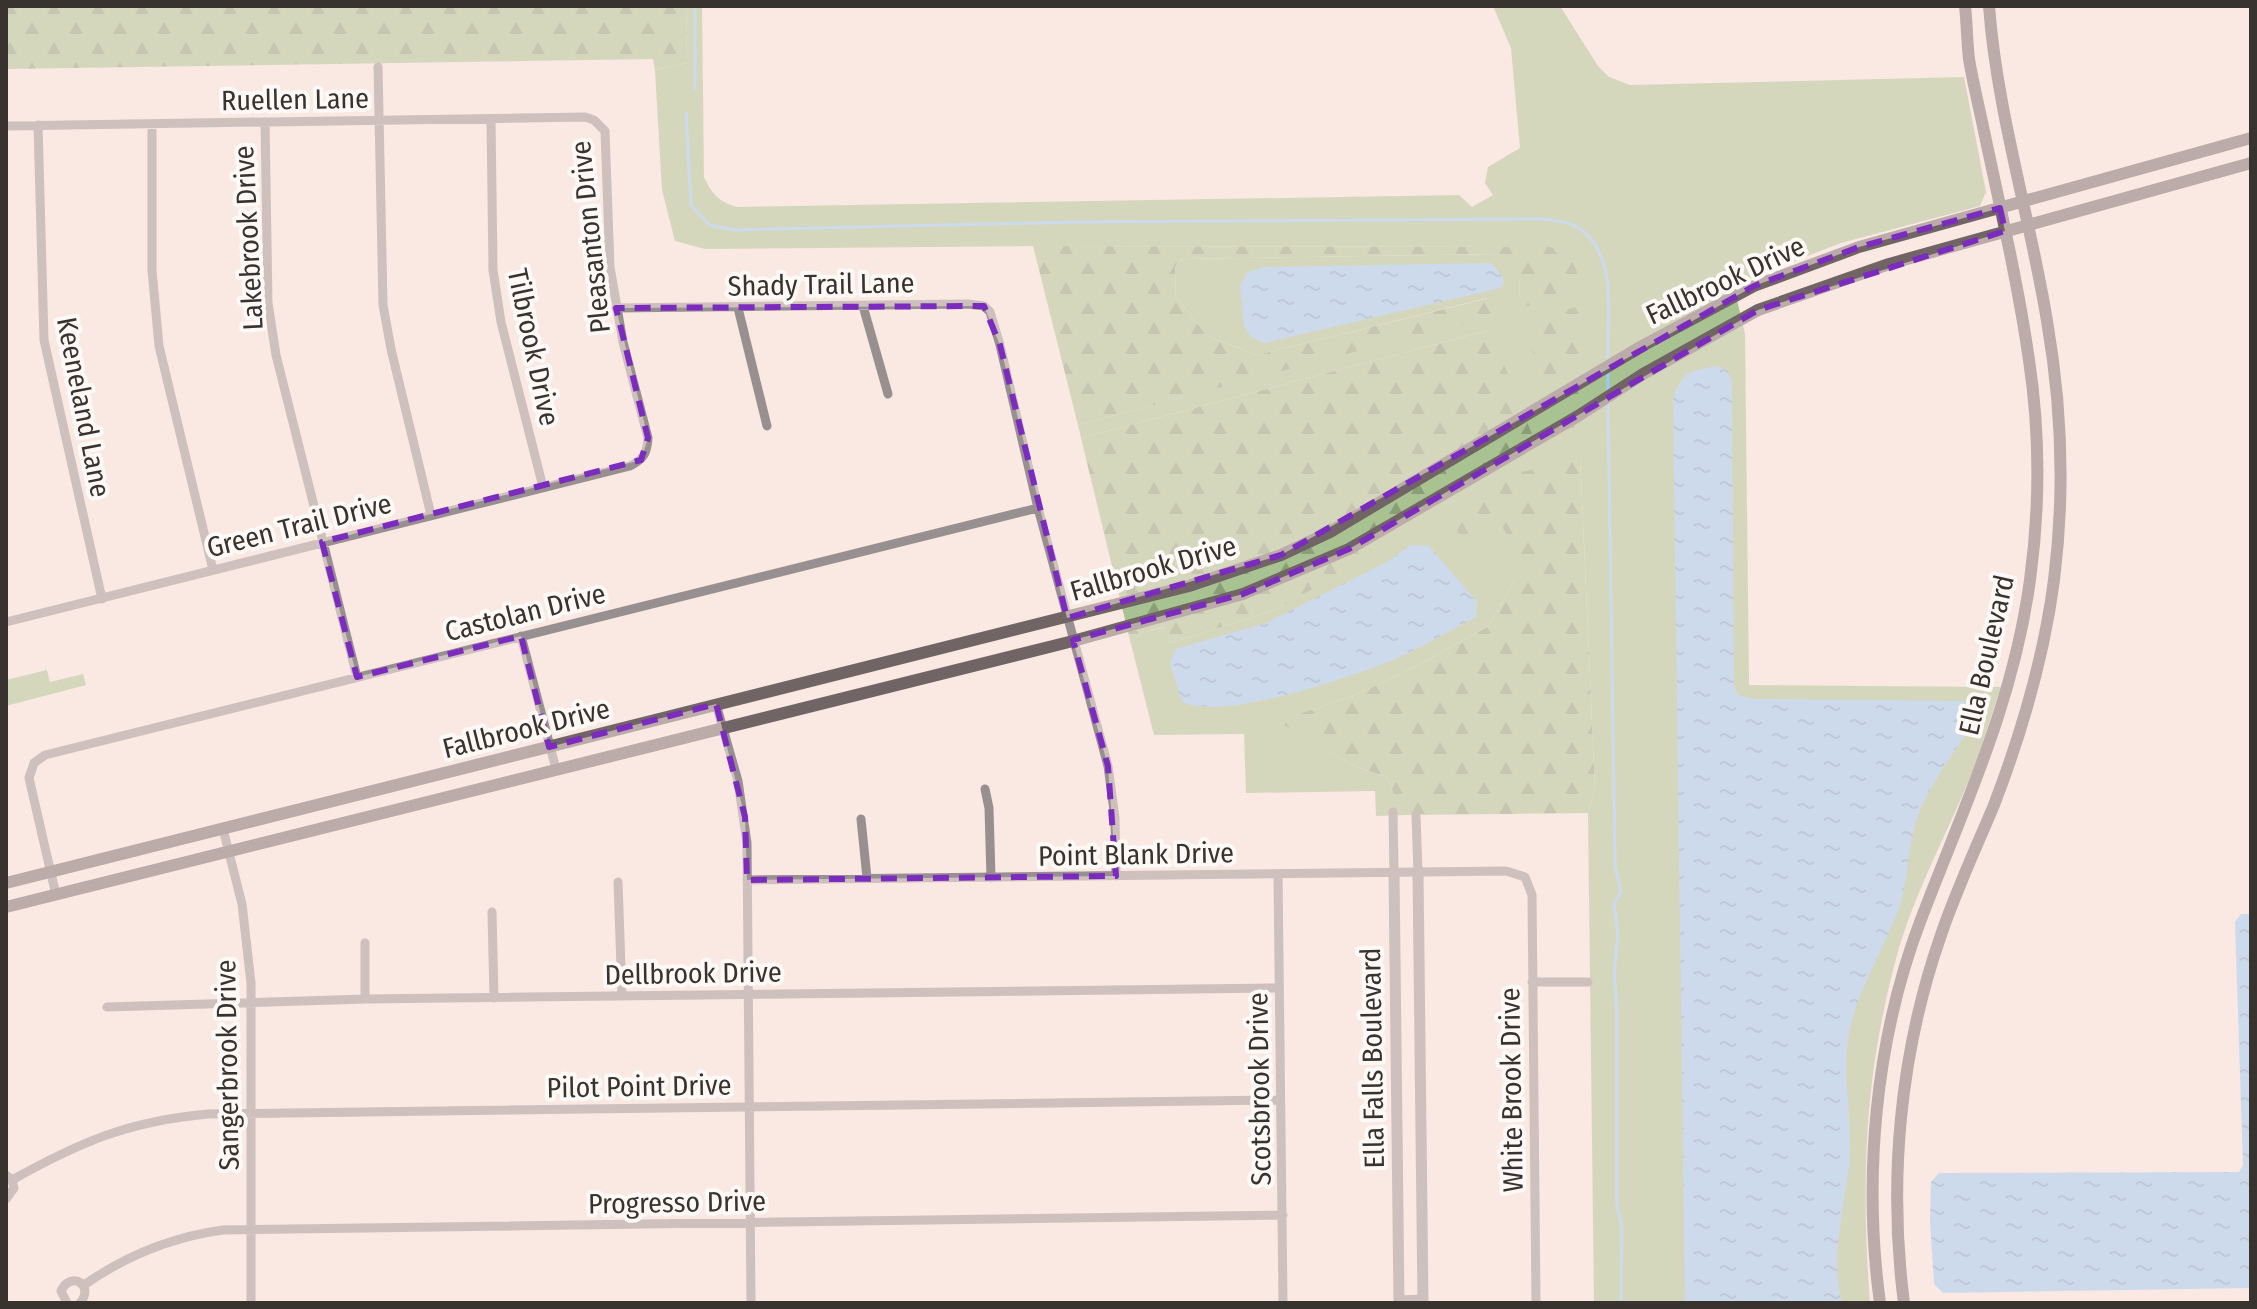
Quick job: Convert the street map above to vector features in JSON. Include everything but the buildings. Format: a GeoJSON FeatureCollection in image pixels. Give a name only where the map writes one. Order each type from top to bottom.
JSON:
{"type":"FeatureCollection","features":[{"type":"Feature","properties":{"kind":"main road","name":"Ella Boulevard"},"geometry":{"type":"LineString","coordinates":[[1880,1303],[1872,1206],[1878,1113],[1891,1029],[1909,955],[1978,780],[2003,707],[2023,623],[2037,511],[2037,456],[2030,365],[1969,59],[1965,6]]}},
{"type":"Feature","properties":{"kind":"main road","name":"Ella Boulevard"},"geometry":{"type":"LineString","coordinates":[[1904,1303],[1895,1206],[1902,1115],[1914,1034],[1932,962],[2026,713],[2054,585],[2060,512],[2061,455],[2054,362],[2001,95],[1989,6]]}},
{"type":"Feature","properties":{"kind":"main road","name":"Fallbrook Drive"},"geometry":{"type":"LineString","coordinates":[[6,883],[1189,586],[1281,555],[1330,532],[1642,346],[1774,279],[1859,247],[2251,138]]}},
{"type":"Feature","properties":{"kind":"main road","name":"Fallbrook Drive"},"geometry":{"type":"LineString","coordinates":[[6,907],[1073,641],[1243,594],[1349,549],[1578,416],[1643,374],[1758,310],[1889,264],[2251,163]]}},
{"type":"Feature","properties":{"kind":"main road"},"geometry":{"type":"LineString","coordinates":[[1774,279],[1783,300]]}},
{"type":"Feature","properties":{"kind":"main road"},"geometry":{"type":"LineString","coordinates":[[1618,360],[1630,383]]}},
{"type":"Feature","properties":{"kind":"main road"},"geometry":{"type":"LineString","coordinates":[[2037,511],[2060,512]]}},
{"type":"Feature","properties":{"kind":"main road"},"geometry":{"type":"LineString","coordinates":[[1281,555],[1291,575]]}},
{"type":"Feature","properties":{"kind":"main road"},"geometry":{"type":"LineString","coordinates":[[914,655],[920,678]]}},
{"type":"Feature","properties":{"kind":"main road"},"geometry":{"type":"LineString","coordinates":[[2003,707],[2026,713]]}},
{"type":"Feature","properties":{"kind":"main road"},"geometry":{"type":"LineString","coordinates":[[382,789],[388,811]]}},
{"type":"Feature","properties":{"kind":"main road"},"geometry":{"type":"LineString","coordinates":[[1878,1113],[1902,1115]]}},
{"type":"Feature","properties":{"kind":"street"},"geometry":{"type":"LineString","coordinates":[[378,67],[383,305],[431,515]]}},
{"type":"Feature","properties":{"kind":"street","name":"Ruellen Lane"},"geometry":{"type":"LineString","coordinates":[[6,126],[585,117]]}},
{"type":"Feature","properties":{"kind":"street","name":"Pleasanton Drive"},"geometry":{"type":"LineString","coordinates":[[585,117],[594,120],[605,131],[610,267],[616,308],[648,438],[647,452],[641,460],[602,473]]}},
{"type":"Feature","properties":{"kind":"street","name":"Tilbrook Drive"},"geometry":{"type":"LineString","coordinates":[[491,119],[493,270],[501,322],[543,487]]}},
{"type":"Feature","properties":{"kind":"street","name":"Lakebrook Drive"},"geometry":{"type":"LineString","coordinates":[[265,122],[268,303],[280,371],[357,677]]}},
{"type":"Feature","properties":{"kind":"street"},"geometry":{"type":"LineString","coordinates":[[152,124],[152,270],[159,346],[213,570]]}},
{"type":"Feature","properties":{"kind":"street","name":"Keeneland Lane"},"geometry":{"type":"LineString","coordinates":[[38,125],[44,340],[102,599]]}},
{"type":"Feature","properties":{"kind":"street"},"geometry":{"type":"LineString","coordinates":[[863,306],[888,394]]}},
{"type":"Feature","properties":{"kind":"street","name":"Shady Trail Lane"},"geometry":{"type":"LineString","coordinates":[[616,308],[984,306],[990,312],[1000,345],[1038,508]]}},
{"type":"Feature","properties":{"kind":"street"},"geometry":{"type":"LineString","coordinates":[[738,308],[767,426]]}},
{"type":"Feature","properties":{"kind":"street","name":"Green Trail Drive"},"geometry":{"type":"LineString","coordinates":[[6,622],[602,473]]}},
{"type":"Feature","properties":{"kind":"street"},"geometry":{"type":"LineString","coordinates":[[1038,508],[1108,766],[1115,818],[1116,876]]}},
{"type":"Feature","properties":{"kind":"street","name":"Castolan Drive"},"geometry":{"type":"LineString","coordinates":[[51,872],[29,787],[29,771],[45,755],[1038,508]]}},
{"type":"Feature","properties":{"kind":"street"},"geometry":{"type":"LineString","coordinates":[[521,636],[556,769]]}},
{"type":"Feature","properties":{"kind":"street"},"geometry":{"type":"LineString","coordinates":[[716,704],[745,817],[751,1303]]}},
{"type":"Feature","properties":{"kind":"street"},"geometry":{"type":"LineString","coordinates":[[985,789],[989,808],[991,878]]}},
{"type":"Feature","properties":{"kind":"street","name":"Ella Falls Boulevard"},"geometry":{"type":"LineString","coordinates":[[1393,812],[1399,1302]]}},
{"type":"Feature","properties":{"kind":"street","name":"Ella Falls Boulevard"},"geometry":{"type":"LineString","coordinates":[[1416,816],[1422,1302]]}},
{"type":"Feature","properties":{"kind":"street"},"geometry":{"type":"LineString","coordinates":[[861,819],[867,878]]}},
{"type":"Feature","properties":{"kind":"street","name":"Sangerbrook Drive"},"geometry":{"type":"LineString","coordinates":[[223,829],[247,933],[251,1303]]}},
{"type":"Feature","properties":{"kind":"street","name":"Point Blank Drive"},"geometry":{"type":"LineString","coordinates":[[747,880],[1506,871],[1525,877]]}},
{"type":"Feature","properties":{"kind":"street"},"geometry":{"type":"LineString","coordinates":[[51,872],[56,895]]}},
{"type":"Feature","properties":{"kind":"street","name":"Scotsbrook Drive"},"geometry":{"type":"LineString","coordinates":[[1278,875],[1283,1303]]}},
{"type":"Feature","properties":{"kind":"street","name":"White Brook Drive"},"geometry":{"type":"LineString","coordinates":[[1525,877],[1532,895],[1536,1303]]}},
{"type":"Feature","properties":{"kind":"street"},"geometry":{"type":"LineString","coordinates":[[618,882],[622,996]]}},
{"type":"Feature","properties":{"kind":"street"},"geometry":{"type":"LineString","coordinates":[[492,912],[494,998]]}},
{"type":"Feature","properties":{"kind":"street"},"geometry":{"type":"LineString","coordinates":[[365,943],[365,999]]}},
{"type":"Feature","properties":{"kind":"street"},"geometry":{"type":"LineString","coordinates":[[1532,982],[1588,982]]}},
{"type":"Feature","properties":{"kind":"street","name":"Dellbrook Drive"},"geometry":{"type":"LineString","coordinates":[[107,1007],[365,999],[1279,988]]}},
{"type":"Feature","properties":{"kind":"street","name":"Pilot Point Drive"},"geometry":{"type":"LineString","coordinates":[[6,1199],[13,1193],[9,1178],[77,1146],[135,1125],[172,1117],[251,1113],[1280,1100]]}},
{"type":"Feature","properties":{"kind":"street"},"geometry":{"type":"LineString","coordinates":[[1396,1100],[1419,1100]]}},
{"type":"Feature","properties":{"kind":"street","name":"Progresso Drive"},"geometry":{"type":"LineString","coordinates":[[67,1303],[61,1295],[65,1283],[73,1280],[84,1285],[112,1266],[165,1241],[189,1234],[250,1230],[1283,1215]]}},
{"type":"Feature","properties":{"kind":"street"},"geometry":{"type":"LineString","coordinates":[[80,1303],[86,1293],[84,1285]]}},
{"type":"Feature","properties":{"kind":"street"},"geometry":{"type":"LineString","coordinates":[[1399,1302],[1422,1302]]}},
{"type":"Feature","properties":{"kind":"highlighted area"},"geometry":{"type":"Polygon","coordinates":[[[2000,208],[2005,231],[1758,310],[1349,549],[1243,594],[1073,640],[1108,766],[1116,876],[747,880],[745,817],[716,704],[549,747],[521,636],[357,677],[322,542],[641,460],[648,438],[616,308],[984,306],[1000,345],[1067,618],[1281,555],[1754,286],[1859,247],[2000,208]]]}},
{"type":"Feature","properties":{"kind":"green space"},"geometry":{"type":"Polygon","coordinates":[[[6,6],[686,6],[687,63],[655,70],[653,59],[6,69],[6,6]]]}},
{"type":"Feature","properties":{"kind":"green space"},"geometry":{"type":"Polygon","coordinates":[[[686,6],[702,6],[704,177],[717,196],[737,207],[1459,195],[1472,207],[1493,195],[1485,183],[1488,167],[1520,148],[1511,48],[1493,6],[1560,6],[1598,66],[1609,77],[1630,85],[1964,77],[1986,192],[1980,206],[1841,243],[1734,287],[1745,334],[1749,685],[2001,687],[1976,762],[1913,909],[1885,1003],[1871,1088],[1868,1130],[1866,1215],[1870,1303],[1594,1303],[1588,813],[1595,788],[1580,455],[1502,527],[1522,557],[1514,567],[1514,581],[1489,626],[1409,670],[1353,696],[1278,721],[1354,766],[1387,777],[1395,797],[1407,807],[1407,815],[1376,816],[1375,791],[1246,793],[1244,734],[1154,735],[1129,636],[1166,627],[1171,643],[1275,610],[1390,543],[1490,330],[1081,438],[1078,425],[1501,312],[1488,298],[1257,355],[1207,336],[1176,297],[1175,267],[1182,259],[1497,254],[1518,271],[1520,308],[1551,247],[705,249],[675,241],[662,190],[655,70],[687,63],[686,6]]]}},
{"type":"Feature","properties":{"kind":"green space"},"geometry":{"type":"Polygon","coordinates":[[[1033,246],[1551,247],[1572,260],[1585,291],[1519,308],[1520,282],[1517,271],[1497,254],[1182,259],[1175,267],[1176,297],[1207,336],[1257,355],[1489,298],[1502,313],[1078,425],[1033,246]]]}},
{"type":"Feature","properties":{"kind":"green space"},"geometry":{"type":"Polygon","coordinates":[[[1586,304],[1583,427],[1565,429],[1521,323],[1586,304]]]}},
{"type":"Feature","properties":{"kind":"green space"},"geometry":{"type":"Polygon","coordinates":[[[1490,330],[1534,439],[1443,488],[1418,519],[1390,543],[1275,610],[1171,643],[1165,627],[1129,636],[1081,438],[1490,330]]]}},
{"type":"Feature","properties":{"kind":"green space"},"geometry":{"type":"Polygon","coordinates":[[[1580,455],[1595,788],[1588,813],[1407,815],[1406,807],[1395,797],[1387,777],[1354,766],[1277,721],[1353,696],[1409,670],[1489,626],[1514,581],[1514,567],[1521,557],[1502,527],[1470,546],[1457,532],[1449,509],[1522,472],[1580,455]]]}},
{"type":"Feature","properties":{"kind":"green space"},"geometry":{"type":"Polygon","coordinates":[[[47,670],[50,682],[83,674],[86,685],[6,706],[6,680],[47,670]]]}},
{"type":"Feature","properties":{"kind":"water"},"geometry":{"type":"Polygon","coordinates":[[[1491,263],[1503,277],[1504,283],[1500,288],[1264,343],[1251,337],[1244,326],[1240,286],[1248,272],[1266,267],[1491,263]]]}},
{"type":"Feature","properties":{"kind":"water"},"geometry":{"type":"Polygon","coordinates":[[[1717,366],[1728,371],[1732,384],[1734,686],[1738,695],[1753,699],[1961,701],[1970,705],[1973,712],[1972,725],[1940,773],[1920,811],[1899,908],[1861,994],[1850,1030],[1846,1064],[1850,1150],[1837,1269],[1842,1303],[1685,1303],[1673,399],[1680,382],[1688,374],[1717,366]]]}},
{"type":"Feature","properties":{"kind":"water"},"geometry":{"type":"Polygon","coordinates":[[[1411,545],[1429,546],[1477,602],[1476,617],[1395,659],[1311,688],[1252,703],[1200,706],[1182,702],[1170,663],[1176,649],[1266,623],[1387,562],[1411,545]]]}},
{"type":"Feature","properties":{"kind":"water"},"geometry":{"type":"Polygon","coordinates":[[[2241,914],[2251,914],[2251,1288],[1943,1293],[1934,1284],[1930,1221],[1931,1182],[1939,1173],[2239,1172],[2243,1165],[2235,922],[2241,914]]]}},
{"type":"Feature","properties":{"kind":"waterway"},"geometry":{"type":"LineString","coordinates":[[695,6],[695,89]]}},
{"type":"Feature","properties":{"kind":"waterway"},"geometry":{"type":"LineString","coordinates":[[686,113],[691,205],[709,225],[735,230],[1076,222],[1542,219],[1564,222],[1584,232],[1602,258],[1608,292],[1608,360]]}},
{"type":"Feature","properties":{"kind":"waterway"},"geometry":{"type":"LineString","coordinates":[[1608,372],[1608,392]]}},
{"type":"Feature","properties":{"kind":"waterway"},"geometry":{"type":"LineString","coordinates":[[1608,400],[1615,866],[1621,892],[1614,904],[1618,935],[1614,971],[1617,1010],[1617,1206],[1622,1227],[1621,1303]]}}]}
